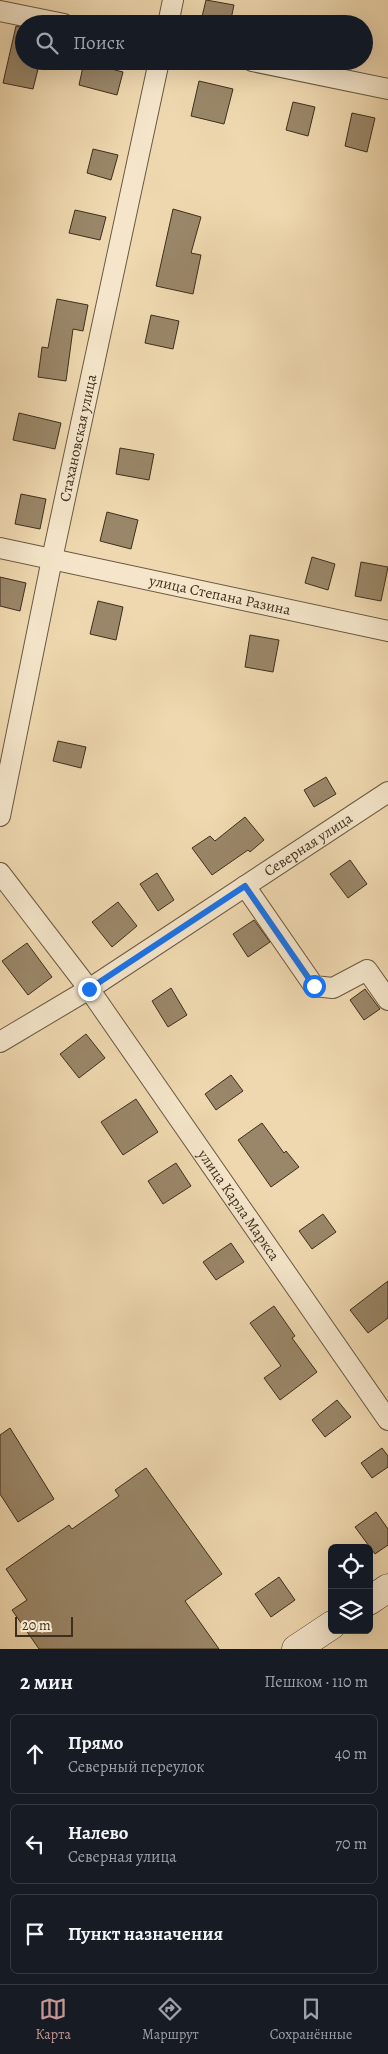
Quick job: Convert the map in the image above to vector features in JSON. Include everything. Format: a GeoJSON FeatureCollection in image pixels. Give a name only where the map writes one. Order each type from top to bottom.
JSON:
{"type":"FeatureCollection","features":[{"type":"Feature","properties":{"kind":"main road"},"geometry":{"type":"LineString","coordinates":[[373,1598],[388,1588]]}},
{"type":"Feature","properties":{"kind":"main road"},"geometry":{"type":"LineString","coordinates":[[296,1649],[328,1629]]}},
{"type":"Feature","properties":{"kind":"street"},"geometry":{"type":"LineString","coordinates":[[170,15],[173,0]]}},
{"type":"Feature","properties":{"kind":"street"},"geometry":{"type":"LineString","coordinates":[[0,11],[20,15]]}},
{"type":"Feature","properties":{"kind":"street","name":"Стахановская улица"},"geometry":{"type":"LineString","coordinates":[[0,816],[4,772],[158,70]]}},
{"type":"Feature","properties":{"kind":"street"},"geometry":{"type":"LineString","coordinates":[[296,70],[388,89]]}},
{"type":"Feature","properties":{"kind":"street","name":"улица Степана Разина"},"geometry":{"type":"LineString","coordinates":[[0,548],[388,631]]}},
{"type":"Feature","properties":{"kind":"street","name":"Северная улица"},"geometry":{"type":"LineString","coordinates":[[0,1042],[89,989],[388,792]]}},
{"type":"Feature","properties":{"kind":"street"},"geometry":{"type":"LineString","coordinates":[[0,873],[89,989]]}},
{"type":"Feature","properties":{"kind":"street"},"geometry":{"type":"LineString","coordinates":[[245,886],[314,986],[333,988],[368,970],[388,1000]]}},
{"type":"Feature","properties":{"kind":"street","name":"улица Карла Маркса"},"geometry":{"type":"LineString","coordinates":[[89,989],[388,1420]]}},
{"type":"Feature","properties":{"kind":"building"},"geometry":{"type":"Polygon","coordinates":[[[206,0],[234,5],[232,15],[202,15],[206,0]]]}},
{"type":"Feature","properties":{"kind":"building"},"geometry":{"type":"Polygon","coordinates":[[[15,30],[15,70],[38,70],[33,89],[3,83],[15,30]]]}},
{"type":"Feature","properties":{"kind":"building"},"geometry":{"type":"Polygon","coordinates":[[[82,70],[115,70],[123,72],[117,95],[79,85],[82,70]]]}},
{"type":"Feature","properties":{"kind":"building"},"geometry":{"type":"Polygon","coordinates":[[[199,81],[233,89],[224,124],[191,116],[199,81]]]}},
{"type":"Feature","properties":{"kind":"building"},"geometry":{"type":"Polygon","coordinates":[[[293,102],[315,107],[308,136],[286,130],[293,102]]]}},
{"type":"Feature","properties":{"kind":"building"},"geometry":{"type":"Polygon","coordinates":[[[352,113],[375,118],[367,152],[345,146],[352,113]]]}},
{"type":"Feature","properties":{"kind":"building"},"geometry":{"type":"Polygon","coordinates":[[[93,149],[118,155],[111,180],[87,173],[93,149]]]}},
{"type":"Feature","properties":{"kind":"building"},"geometry":{"type":"Polygon","coordinates":[[[173,209],[201,217],[191,253],[201,255],[193,294],[156,286],[173,209]]]}},
{"type":"Feature","properties":{"kind":"building"},"geometry":{"type":"Polygon","coordinates":[[[75,210],[106,217],[100,240],[69,233],[75,210]]]}},
{"type":"Feature","properties":{"kind":"building"},"geometry":{"type":"Polygon","coordinates":[[[57,299],[88,305],[83,331],[73,329],[66,381],[38,377],[42,347],[48,348],[57,299]]]}},
{"type":"Feature","properties":{"kind":"building"},"geometry":{"type":"Polygon","coordinates":[[[151,315],[179,321],[173,349],[145,343],[151,315]]]}},
{"type":"Feature","properties":{"kind":"building"},"geometry":{"type":"Polygon","coordinates":[[[19,413],[61,423],[55,449],[13,440],[19,413]]]}},
{"type":"Feature","properties":{"kind":"building"},"geometry":{"type":"Polygon","coordinates":[[[120,448],[154,454],[149,480],[116,474],[120,448]]]}},
{"type":"Feature","properties":{"kind":"building"},"geometry":{"type":"Polygon","coordinates":[[[21,494],[46,499],[40,529],[15,524],[21,494]]]}},
{"type":"Feature","properties":{"kind":"building"},"geometry":{"type":"Polygon","coordinates":[[[107,512],[138,520],[131,549],[100,541],[107,512]]]}},
{"type":"Feature","properties":{"kind":"building"},"geometry":{"type":"Polygon","coordinates":[[[312,557],[335,564],[328,590],[305,583],[312,557]]]}},
{"type":"Feature","properties":{"kind":"building"},"geometry":{"type":"Polygon","coordinates":[[[361,562],[388,567],[381,601],[355,596],[361,562]]]}},
{"type":"Feature","properties":{"kind":"building"},"geometry":{"type":"Polygon","coordinates":[[[0,577],[26,583],[20,611],[0,606],[0,577]]]}},
{"type":"Feature","properties":{"kind":"building"},"geometry":{"type":"Polygon","coordinates":[[[98,601],[123,607],[116,640],[90,634],[98,601]]]}},
{"type":"Feature","properties":{"kind":"building"},"geometry":{"type":"Polygon","coordinates":[[[250,635],[279,640],[273,672],[245,667],[250,635]]]}},
{"type":"Feature","properties":{"kind":"building"},"geometry":{"type":"Polygon","coordinates":[[[58,741],[86,747],[81,768],[53,761],[58,741]]]}},
{"type":"Feature","properties":{"kind":"building"},"geometry":{"type":"Polygon","coordinates":[[[326,777],[336,794],[314,807],[304,790],[326,777]]]}},
{"type":"Feature","properties":{"kind":"building"},"geometry":{"type":"Polygon","coordinates":[[[245,817],[264,840],[250,852],[248,850],[212,875],[192,848],[210,836],[215,841],[245,817]]]}},
{"type":"Feature","properties":{"kind":"building"},"geometry":{"type":"Polygon","coordinates":[[[350,860],[367,884],[348,898],[330,874],[350,860]]]}},
{"type":"Feature","properties":{"kind":"building"},"geometry":{"type":"Polygon","coordinates":[[[157,873],[174,900],[158,911],[140,884],[157,873]]]}},
{"type":"Feature","properties":{"kind":"building"},"geometry":{"type":"Polygon","coordinates":[[[118,902],[137,926],[112,947],[92,922],[118,902]]]}},
{"type":"Feature","properties":{"kind":"building"},"geometry":{"type":"Polygon","coordinates":[[[254,920],[270,942],[248,957],[233,934],[254,920]]]}},
{"type":"Feature","properties":{"kind":"building"},"geometry":{"type":"Polygon","coordinates":[[[27,943],[52,977],[28,995],[2,961],[27,943]]]}},
{"type":"Feature","properties":{"kind":"building"},"geometry":{"type":"Polygon","coordinates":[[[171,988],[187,1015],[168,1027],[152,1001],[171,988]]]}},
{"type":"Feature","properties":{"kind":"building"},"geometry":{"type":"Polygon","coordinates":[[[365,989],[380,1009],[364,1020],[350,1000],[365,989]]]}},
{"type":"Feature","properties":{"kind":"building"},"geometry":{"type":"Polygon","coordinates":[[[86,1034],[105,1058],[79,1078],[60,1054],[86,1034]]]}},
{"type":"Feature","properties":{"kind":"building"},"geometry":{"type":"Polygon","coordinates":[[[231,1075],[243,1091],[216,1110],[205,1094],[231,1075]]]}},
{"type":"Feature","properties":{"kind":"building"},"geometry":{"type":"Polygon","coordinates":[[[136,1099],[158,1132],[123,1155],[101,1122],[136,1099]]]}},
{"type":"Feature","properties":{"kind":"building"},"geometry":{"type":"Polygon","coordinates":[[[262,1123],[284,1153],[286,1151],[299,1167],[271,1187],[238,1140],[262,1123]]]}},
{"type":"Feature","properties":{"kind":"building"},"geometry":{"type":"Polygon","coordinates":[[[176,1163],[191,1186],[163,1204],[148,1181],[176,1163]]]}},
{"type":"Feature","properties":{"kind":"building"},"geometry":{"type":"Polygon","coordinates":[[[323,1214],[336,1232],[312,1249],[299,1231],[323,1214]]]}},
{"type":"Feature","properties":{"kind":"building"},"geometry":{"type":"Polygon","coordinates":[[[231,1243],[244,1262],[216,1280],[203,1262],[231,1243]]]}},
{"type":"Feature","properties":{"kind":"building"},"geometry":{"type":"Polygon","coordinates":[[[388,1281],[388,1318],[368,1333],[350,1310],[388,1281]]]}},
{"type":"Feature","properties":{"kind":"building"},"geometry":{"type":"Polygon","coordinates":[[[274,1306],[295,1336],[292,1338],[317,1372],[280,1400],[264,1378],[281,1366],[250,1323],[274,1306]]]}},
{"type":"Feature","properties":{"kind":"building"},"geometry":{"type":"Polygon","coordinates":[[[337,1400],[351,1417],[325,1437],[312,1420],[337,1400]]]}},
{"type":"Feature","properties":{"kind":"building"},"geometry":{"type":"Polygon","coordinates":[[[10,1428],[54,1499],[18,1522],[0,1494],[0,1435],[10,1428]]]}},
{"type":"Feature","properties":{"kind":"building"},"geometry":{"type":"Polygon","coordinates":[[[382,1448],[388,1456],[388,1467],[372,1478],[361,1463],[382,1448]]]}},
{"type":"Feature","properties":{"kind":"building"},"geometry":{"type":"Polygon","coordinates":[[[146,1468],[222,1574],[185,1601],[219,1649],[39,1649],[12,1610],[27,1600],[6,1569],[69,1525],[72,1529],[119,1496],[115,1490],[146,1468]]]}},
{"type":"Feature","properties":{"kind":"building"},"geometry":{"type":"Polygon","coordinates":[[[376,1512],[388,1529],[388,1545],[375,1554],[373,1544],[368,1544],[355,1527],[376,1512]]]}},
{"type":"Feature","properties":{"kind":"building"},"geometry":{"type":"Polygon","coordinates":[[[279,1577],[295,1600],[271,1617],[255,1594],[279,1577]]]}},
{"type":"Feature","properties":{"kind":"route"},"geometry":{"type":"LineString","coordinates":[[89,989],[245,886],[314,986]]}}]}
